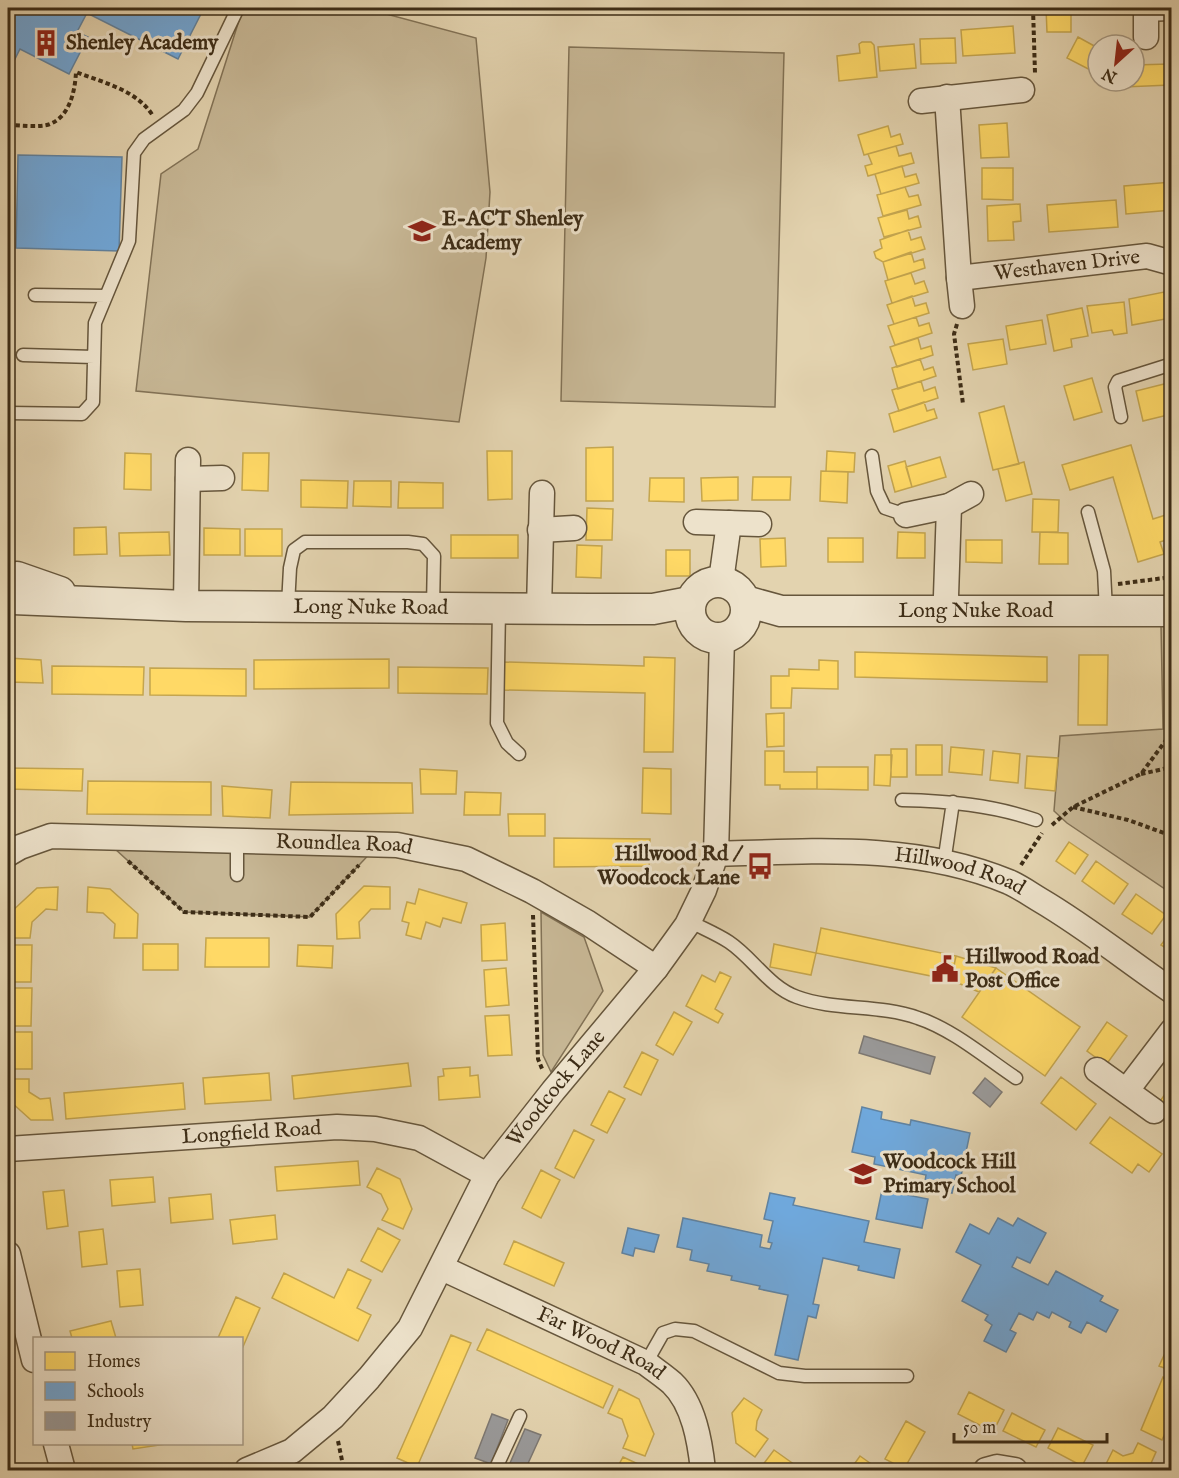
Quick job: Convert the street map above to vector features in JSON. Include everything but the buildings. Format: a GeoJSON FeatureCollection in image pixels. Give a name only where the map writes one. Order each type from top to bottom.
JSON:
{"type":"FeatureCollection","features":[{"type":"Feature","properties":{"kind":"street"},"geometry":{"type":"LineString","coordinates":[[1146,37],[1154,8]]}},
{"type":"Feature","properties":{"kind":"street"},"geometry":{"type":"LineString","coordinates":[[921,101],[1022,90]]}},
{"type":"Feature","properties":{"kind":"street"},"geometry":{"type":"LineString","coordinates":[[947,97],[962,306]]}},
{"type":"Feature","properties":{"kind":"street","name":"Westhaven Drive"},"geometry":{"type":"LineString","coordinates":[[959,278],[1147,256],[1172,263]]}},
{"type":"Feature","properties":{"kind":"street"},"geometry":{"type":"LineString","coordinates":[[186,606],[188,469],[222,478]]}},
{"type":"Feature","properties":{"kind":"street"},"geometry":{"type":"LineString","coordinates":[[539,609],[542,493]]}},
{"type":"Feature","properties":{"kind":"street"},"geometry":{"type":"LineString","coordinates":[[906,515],[949,506],[971,494]]}},
{"type":"Feature","properties":{"kind":"street"},"geometry":{"type":"LineString","coordinates":[[949,506],[945,596],[949,612]]}},
{"type":"Feature","properties":{"kind":"street"},"geometry":{"type":"LineString","coordinates":[[696,522],[759,524]]}},
{"type":"Feature","properties":{"kind":"street"},"geometry":{"type":"LineString","coordinates":[[691,612],[693,595],[704,585],[721,581],[729,523]]}},
{"type":"Feature","properties":{"kind":"street"},"geometry":{"type":"LineString","coordinates":[[540,530],[574,528]]}},
{"type":"Feature","properties":{"kind":"street","name":"Long Nuke Road"},"geometry":{"type":"LineString","coordinates":[[721,581],[734,586],[741,593],[736,621]]}},
{"type":"Feature","properties":{"kind":"street","name":"Long Nuke Road"},"geometry":{"type":"LineString","coordinates":[[11,586],[91,603],[186,606],[653,609],[691,612],[705,635],[736,621],[781,611],[1168,611]]}},
{"type":"Feature","properties":{"kind":"street","name":"Woodcock Lane"},"geometry":{"type":"LineString","coordinates":[[247,1470],[292,1451],[333,1417],[410,1328],[487,1175],[553,1091],[656,968],[688,921],[704,890],[716,854],[736,621]]}},
{"type":"Feature","properties":{"kind":"street","name":"Roundlea Road"},"geometry":{"type":"LineString","coordinates":[[8,854],[20,847],[51,836],[397,845],[466,859],[532,891],[588,923],[656,968]]}},
{"type":"Feature","properties":{"kind":"street","name":"Hillwood Road"},"geometry":{"type":"LineString","coordinates":[[716,854],[828,851],[887,853],[944,863],[1010,883],[1072,919],[1172,991]]}},
{"type":"Feature","properties":{"kind":"street"},"geometry":{"type":"LineString","coordinates":[[1127,1090],[1172,1030]]}},
{"type":"Feature","properties":{"kind":"street"},"geometry":{"type":"LineString","coordinates":[[1097,1070],[1154,1111]]}},
{"type":"Feature","properties":{"kind":"street","name":"Longfield Road"},"geometry":{"type":"LineString","coordinates":[[8,1149],[337,1127],[375,1129],[419,1138],[487,1175]]}},
{"type":"Feature","properties":{"kind":"street"},"geometry":{"type":"LineString","coordinates":[[8,1254],[33,1356]]}},
{"type":"Feature","properties":{"kind":"street","name":"Far Wood Road"},"geometry":{"type":"LineString","coordinates":[[442,1268],[646,1363],[673,1384],[686,1401],[700,1447],[703,1470]]}},
{"type":"Feature","properties":{"kind":"street"},"geometry":{"type":"LineString","coordinates":[[57,1445],[63,1470]]}},
{"type":"Feature","properties":{"kind":"street"},"geometry":{"type":"LineString","coordinates":[[986,1470],[997,1467],[1015,1470]]}},
{"type":"Feature","properties":{"kind":"lane"},"geometry":{"type":"LineString","coordinates":[[8,413],[82,414],[93,402],[94,323],[129,241],[134,153],[144,139],[184,110],[197,93],[238,8]]}},
{"type":"Feature","properties":{"kind":"lane"},"geometry":{"type":"LineString","coordinates":[[35,295],[106,296]]}},
{"type":"Feature","properties":{"kind":"lane"},"geometry":{"type":"LineString","coordinates":[[23,354],[94,357]]}},
{"type":"Feature","properties":{"kind":"lane"},"geometry":{"type":"LineString","coordinates":[[1121,417],[1116,387],[1118,381],[1172,364]]}},
{"type":"Feature","properties":{"kind":"lane"},"geometry":{"type":"LineString","coordinates":[[872,456],[877,491],[885,508],[906,515]]}},
{"type":"Feature","properties":{"kind":"lane"},"geometry":{"type":"LineString","coordinates":[[1088,512],[1104,571],[1106,612]]}},
{"type":"Feature","properties":{"kind":"lane"},"geometry":{"type":"LineString","coordinates":[[288,605],[290,568],[294,550],[305,542],[408,542],[423,543],[434,556],[433,607]]}},
{"type":"Feature","properties":{"kind":"lane"},"geometry":{"type":"LineString","coordinates":[[499,608],[497,723],[507,743],[519,754]]}},
{"type":"Feature","properties":{"kind":"lane"},"geometry":{"type":"LineString","coordinates":[[902,800],[953,802],[996,808],[1036,820]]}},
{"type":"Feature","properties":{"kind":"lane"},"geometry":{"type":"LineString","coordinates":[[944,863],[953,802]]}},
{"type":"Feature","properties":{"kind":"lane"},"geometry":{"type":"LineString","coordinates":[[237,841],[237,875]]}},
{"type":"Feature","properties":{"kind":"lane"},"geometry":{"type":"LineString","coordinates":[[688,921],[730,943],[776,984],[795,996],[821,1003],[919,1018],[944,1030],[1016,1078]]}},
{"type":"Feature","properties":{"kind":"lane"},"geometry":{"type":"LineString","coordinates":[[646,1363],[663,1333],[675,1329],[694,1331],[779,1373],[806,1376],[907,1376]]}},
{"type":"Feature","properties":{"kind":"lane"},"geometry":{"type":"LineString","coordinates":[[495,1470],[520,1416]]}},
{"type":"Feature","properties":{"kind":"path"},"geometry":{"type":"LineString","coordinates":[[1022,90],[1036,88],[1033,8]]}},
{"type":"Feature","properties":{"kind":"path"},"geometry":{"type":"LineString","coordinates":[[8,125],[48,125],[55,121],[66,110],[74,96],[76,72],[134,95],[146,105],[160,127]]}},
{"type":"Feature","properties":{"kind":"path"},"geometry":{"type":"LineString","coordinates":[[962,306],[954,334],[963,404]]}},
{"type":"Feature","properties":{"kind":"path"},"geometry":{"type":"LineString","coordinates":[[1168,611],[1172,715]]}},
{"type":"Feature","properties":{"kind":"path"},"geometry":{"type":"LineString","coordinates":[[1141,774],[1172,732]]}},
{"type":"Feature","properties":{"kind":"path"},"geometry":{"type":"LineString","coordinates":[[1010,883],[1042,832],[1072,807],[1141,774],[1172,767]]}},
{"type":"Feature","properties":{"kind":"path"},"geometry":{"type":"LineString","coordinates":[[1072,807],[1128,820],[1167,834],[1172,838]]}},
{"type":"Feature","properties":{"kind":"path"},"geometry":{"type":"LineString","coordinates":[[532,891],[538,1059],[553,1091]]}},
{"type":"Feature","properties":{"kind":"shaded area"},"geometry":{"type":"Polygon","coordinates":[[[243,8],[364,8],[476,38],[490,192],[486,258],[459,422],[136,391],[161,174],[198,149],[243,8]]]}},
{"type":"Feature","properties":{"kind":"shaded area"},"geometry":{"type":"Polygon","coordinates":[[[569,47],[784,53],[775,407],[561,401],[569,47]]]}},
{"type":"Feature","properties":{"kind":"shaded area"},"geometry":{"type":"Polygon","coordinates":[[[1171,624],[1171,893],[1067,823],[1054,811],[1060,736],[1163,729],[1161,625],[1171,624]]]}},
{"type":"Feature","properties":{"kind":"shaded area"},"geometry":{"type":"Polygon","coordinates":[[[102,837],[378,845],[310,917],[184,912],[102,837]]]}},
{"type":"Feature","properties":{"kind":"shaded area"},"geometry":{"type":"Polygon","coordinates":[[[541,912],[584,937],[603,991],[551,1072],[543,1055],[541,912]]]}},
{"type":"Feature","properties":{"kind":"place","name":"Shenley Academy"},"geometry":{"type":"Point","coordinates":[46,43]}},
{"type":"Feature","properties":{"kind":"place","name":"E-ACT Shenley Academy"},"geometry":{"type":"Point","coordinates":[422,231]}},
{"type":"Feature","properties":{"kind":"place","name":"Hillwood Rd / Woodcock Lane"},"geometry":{"type":"Point","coordinates":[760,866]}},
{"type":"Feature","properties":{"kind":"place","name":"Hillwood Road Post Office"},"geometry":{"type":"Point","coordinates":[945,969]}},
{"type":"Feature","properties":{"kind":"place","name":"Woodcock Hill Primary School"},"geometry":{"type":"Point","coordinates":[863,1174]}}]}
